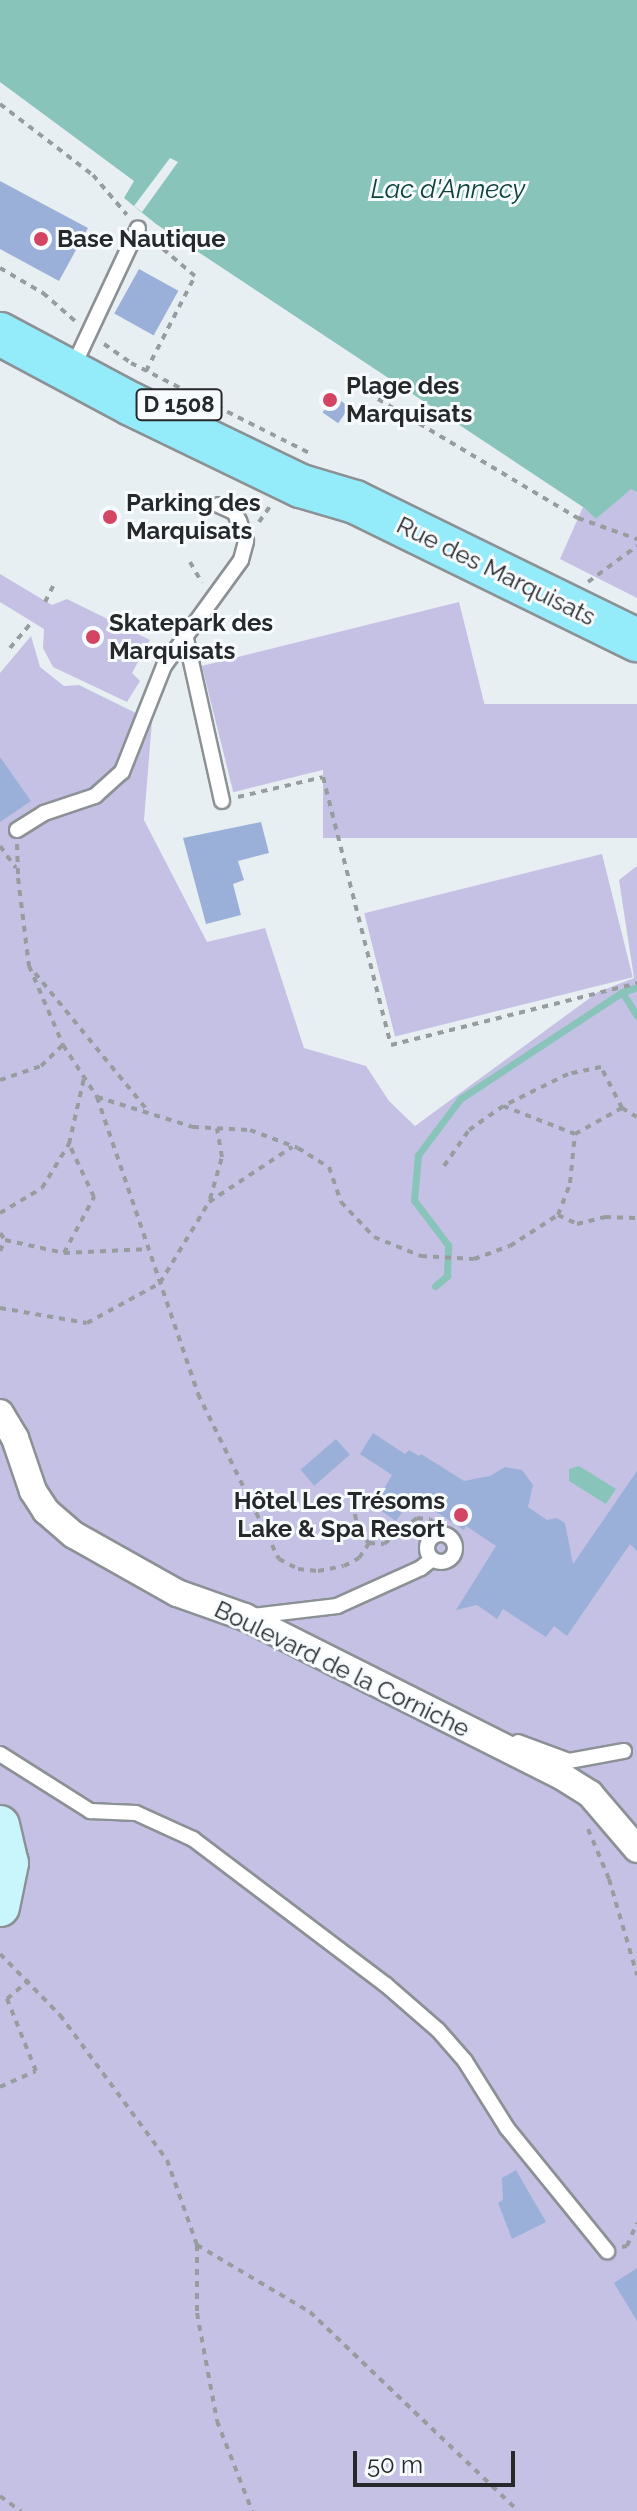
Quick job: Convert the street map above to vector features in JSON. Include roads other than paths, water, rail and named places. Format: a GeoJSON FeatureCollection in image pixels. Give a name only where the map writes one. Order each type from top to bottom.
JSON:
{"type":"FeatureCollection","features":[{"type":"Feature","properties":{"kind":"main road","name":"Rue des Marquisats"},"geometry":{"type":"LineString","coordinates":[[0,313],[80,353],[251,450],[288,480],[355,502],[637,640]]}},
{"type":"Feature","properties":{"kind":"main road","name":"Rue des Marquisats"},"geometry":{"type":"LineString","coordinates":[[0,334],[80,353]]}},
{"type":"Feature","properties":{"kind":"main road","name":"Rue des Marquisats"},"geometry":{"type":"LineString","coordinates":[[251,450],[308,467],[355,502]]}},
{"type":"Feature","properties":{"kind":"main road"},"geometry":{"type":"LineString","coordinates":[[0,1825],[9,1863],[0,1907]]}},
{"type":"Feature","properties":{"kind":"street","name":"Boulevard de la Corniche"},"geometry":{"type":"LineString","coordinates":[[0,1413],[15,1438],[33,1491],[46,1511],[74,1535],[177,1593],[245,1617],[576,1784],[590,1794],[637,1849]]}},
{"type":"Feature","properties":{"kind":"lane"},"geometry":{"type":"LineString","coordinates":[[80,353],[138,228]]}},
{"type":"Feature","properties":{"kind":"lane"},"geometry":{"type":"LineString","coordinates":[[17,830],[44,813],[95,796],[116,779],[135,745],[164,666],[241,560],[246,541],[234,512],[218,505]]}},
{"type":"Feature","properties":{"kind":"lane"},"geometry":{"type":"LineString","coordinates":[[185,634],[222,801]]}},
{"type":"Feature","properties":{"kind":"lane"},"geometry":{"type":"LineString","coordinates":[[437,1534],[444,1534],[453,1542],[453,1554],[444,1562],[432,1559],[428,1542],[437,1534]]}},
{"type":"Feature","properties":{"kind":"lane"},"geometry":{"type":"LineString","coordinates":[[245,1617],[337,1606],[421,1568],[432,1559]]}},
{"type":"Feature","properties":{"kind":"lane"},"geometry":{"type":"LineString","coordinates":[[413,1703],[569,1761],[624,1751]]}},
{"type":"Feature","properties":{"kind":"lane"},"geometry":{"type":"LineString","coordinates":[[0,1754],[90,1811],[136,1813],[193,1839],[385,1984],[438,2030],[465,2061],[507,2128],[607,2251]]}},
{"type":"Feature","properties":{"kind":"water","name":"Lac d'Annecy"},"geometry":{"type":"Polygon","coordinates":[[[0,0],[637,0],[637,492],[631,489],[596,519],[583,507],[156,224],[124,198],[134,181],[0,82],[0,0]]]}},
{"type":"Feature","properties":{"kind":"water"},"geometry":{"type":"Polygon","coordinates":[[[579,1466],[616,1489],[606,1504],[569,1481],[569,1469],[579,1466]]]}},
{"type":"Feature","properties":{"kind":"waterway"},"geometry":{"type":"LineString","coordinates":[[435,1286],[447,1276],[448,1245],[414,1200],[418,1155],[460,1099],[622,992],[637,987]]}},
{"type":"Feature","properties":{"kind":"waterway"},"geometry":{"type":"LineString","coordinates":[[622,992],[637,1016]]}},
{"type":"Feature","properties":{"kind":"place","name":"Base Nautique"},"geometry":{"type":"Point","coordinates":[41,239]}},
{"type":"Feature","properties":{"kind":"place","name":"Plage des Marquisats"},"geometry":{"type":"Point","coordinates":[330,400]}},
{"type":"Feature","properties":{"kind":"place","name":"Parking des Marquisats"},"geometry":{"type":"Point","coordinates":[110,517]}},
{"type":"Feature","properties":{"kind":"place","name":"Skatepark des Marquisats"},"geometry":{"type":"Point","coordinates":[93,637]}},
{"type":"Feature","properties":{"kind":"place","name":"Hôtel Les Trésoms Lake & Spa Resort"},"geometry":{"type":"Point","coordinates":[461,1515]}}]}
